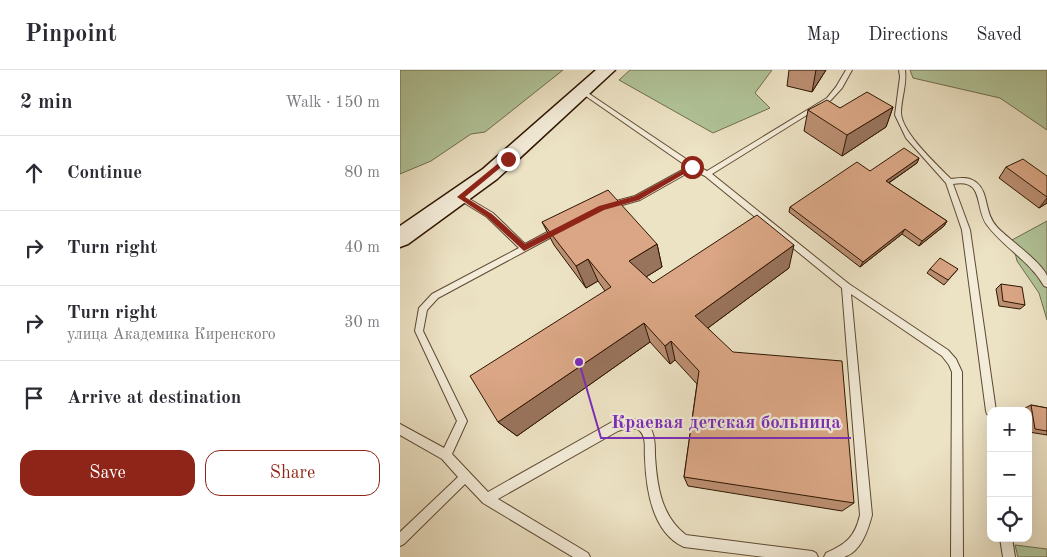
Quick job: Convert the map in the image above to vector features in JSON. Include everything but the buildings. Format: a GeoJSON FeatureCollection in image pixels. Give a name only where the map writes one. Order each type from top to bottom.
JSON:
{"type":"FeatureCollection","features":[{"type":"Feature","properties":{"kind":"main road"},"geometry":{"type":"LineString","coordinates":[[400,238],[461,197],[496,169],[606,70]]}},
{"type":"Feature","properties":{"kind":"lane"},"geometry":{"type":"LineString","coordinates":[[707,174],[829,99],[839,88],[849,70]]}},
{"type":"Feature","properties":{"kind":"lane"},"geometry":{"type":"LineString","coordinates":[[902,70],[903,77],[898,114],[908,137],[949,182],[966,230],[990,407]]}},
{"type":"Feature","properties":{"kind":"lane"},"geometry":{"type":"LineString","coordinates":[[583,92],[692,167],[707,174],[846,286],[945,353],[953,362],[956,372],[957,557]]}},
{"type":"Feature","properties":{"kind":"lane"},"geometry":{"type":"LineString","coordinates":[[601,208],[637,198],[692,167]]}},
{"type":"Feature","properties":{"kind":"lane"},"geometry":{"type":"LineString","coordinates":[[949,182],[965,179],[976,186],[980,193],[983,210],[988,221],[1046,281]]}},
{"type":"Feature","properties":{"kind":"lane"},"geometry":{"type":"LineString","coordinates":[[461,197],[490,216],[524,248]]}},
{"type":"Feature","properties":{"kind":"lane"},"geometry":{"type":"LineString","coordinates":[[446,455],[462,421],[419,330],[423,308],[435,296],[567,226]]}},
{"type":"Feature","properties":{"kind":"lane"},"geometry":{"type":"LineString","coordinates":[[830,557],[842,553],[855,543],[863,532],[866,515],[846,286]]}},
{"type":"Feature","properties":{"kind":"lane"},"geometry":{"type":"LineString","coordinates":[[487,499],[616,426],[635,424],[643,426],[648,433],[650,471],[658,506],[662,518],[674,534],[684,541],[812,557]]}},
{"type":"Feature","properties":{"kind":"lane"},"geometry":{"type":"LineString","coordinates":[[400,429],[446,455],[464,477],[487,499],[584,557]]}},
{"type":"Feature","properties":{"kind":"lane"},"geometry":{"type":"LineString","coordinates":[[400,540],[464,477]]}},
{"type":"Feature","properties":{"kind":"lane"},"geometry":{"type":"LineString","coordinates":[[1007,542],[1009,557]]}},
{"type":"Feature","properties":{"kind":"green space"},"geometry":{"type":"Polygon","coordinates":[[[400,70],[563,70],[485,132],[471,134],[431,161],[400,174],[400,70]]]}},
{"type":"Feature","properties":{"kind":"green space"},"geometry":{"type":"Polygon","coordinates":[[[630,70],[772,70],[755,93],[770,108],[713,133],[619,80],[630,70]]]}},
{"type":"Feature","properties":{"kind":"green space"},"geometry":{"type":"Polygon","coordinates":[[[910,70],[1047,70],[1047,130],[1000,98],[913,78],[910,70]]]}},
{"type":"Feature","properties":{"kind":"green space"},"geometry":{"type":"Polygon","coordinates":[[[1047,221],[1047,320],[1039,293],[1017,261],[1012,240],[1047,221]]]}},
{"type":"Feature","properties":{"kind":"green space"},"geometry":{"type":"Polygon","coordinates":[[[1015,545],[1047,549],[1047,557],[1018,557],[1015,545]]]}},
{"type":"Feature","properties":{"kind":"place","name":"Краевая детская больница"},"geometry":{"type":"Point","coordinates":[579,362]}},
{"type":"Feature","properties":{"kind":"route"},"geometry":{"type":"LineString","coordinates":[[508,159],[461,197],[490,216],[524,248],[601,208],[637,198],[692,167]]}}]}
